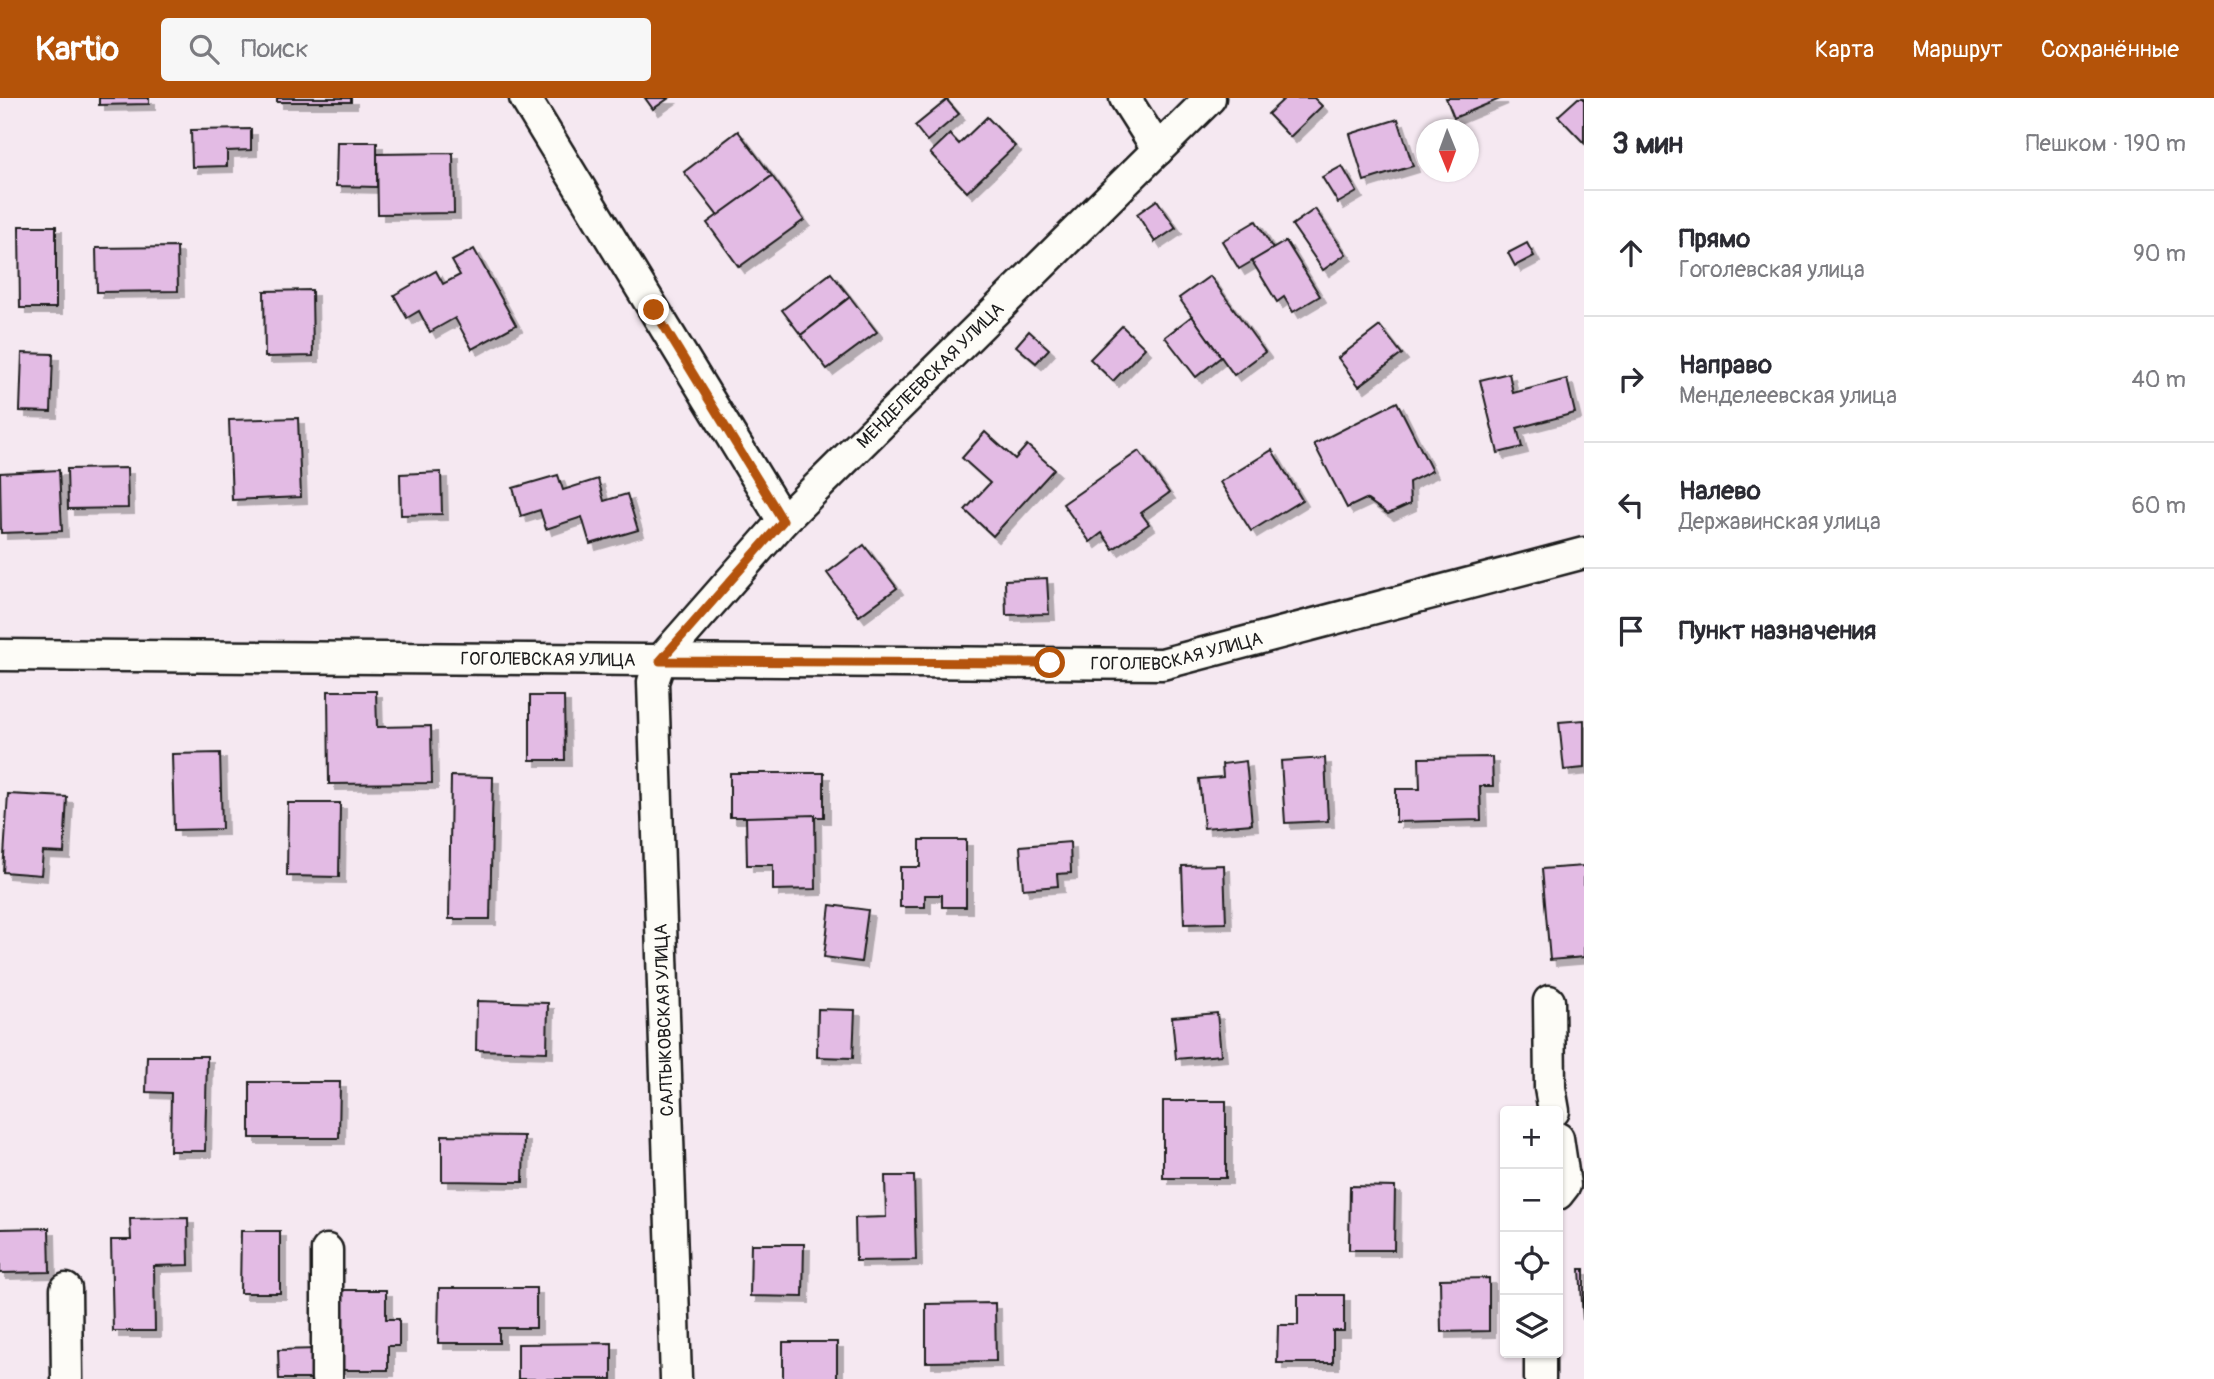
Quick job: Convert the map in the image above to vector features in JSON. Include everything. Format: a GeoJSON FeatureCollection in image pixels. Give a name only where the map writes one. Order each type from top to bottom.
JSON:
{"type":"FeatureCollection","features":[{"type":"Feature","properties":{"kind":"street"},"geometry":{"type":"LineString","coordinates":[[525,98],[783,521]]}},
{"type":"Feature","properties":{"kind":"street"},"geometry":{"type":"LineString","coordinates":[[1125,98],[1158,149]]}},
{"type":"Feature","properties":{"kind":"street","name":"МЕНДЕЛЕЕВСКАЯ УЛИЦА"},"geometry":{"type":"LineString","coordinates":[[660,661],[783,521],[1210,98]]}},
{"type":"Feature","properties":{"kind":"street","name":"ГОГОЛЕВСКАЯ УЛИЦА"},"geometry":{"type":"LineString","coordinates":[[0,655],[1162,664],[1584,553]]}},
{"type":"Feature","properties":{"kind":"street","name":"САЛТЫКОВСКАЯ УЛИЦА"},"geometry":{"type":"LineString","coordinates":[[660,661],[653,682],[676,1379]]}},
{"type":"Feature","properties":{"kind":"street"},"geometry":{"type":"LineString","coordinates":[[1549,1001],[1550,1088],[1553,1106]]}},
{"type":"Feature","properties":{"kind":"street"},"geometry":{"type":"LineString","coordinates":[[1563,1158],[1569,1182]]}},
{"type":"Feature","properties":{"kind":"street"},"geometry":{"type":"LineString","coordinates":[[327,1250],[327,1379]]}},
{"type":"Feature","properties":{"kind":"street"},"geometry":{"type":"LineString","coordinates":[[66,1289],[67,1379]]}},
{"type":"Feature","properties":{"kind":"street"},"geometry":{"type":"LineString","coordinates":[[1540,1358],[1540,1379]]}},
{"type":"Feature","properties":{"kind":"building"},"geometry":{"type":"Polygon","coordinates":[[[99,98],[149,98],[149,104],[99,105],[99,98]]]}},
{"type":"Feature","properties":{"kind":"building"},"geometry":{"type":"Polygon","coordinates":[[[277,98],[351,98],[351,102],[277,102],[277,98]]]}},
{"type":"Feature","properties":{"kind":"building"},"geometry":{"type":"Polygon","coordinates":[[[645,98],[669,98],[653,109],[645,98]]]}},
{"type":"Feature","properties":{"kind":"building"},"geometry":{"type":"Polygon","coordinates":[[[1285,98],[1314,98],[1322,106],[1290,137],[1268,114],[1285,98]]]}},
{"type":"Feature","properties":{"kind":"building"},"geometry":{"type":"Polygon","coordinates":[[[1446,98],[1502,98],[1454,118],[1446,98]]]}},
{"type":"Feature","properties":{"kind":"building"},"geometry":{"type":"Polygon","coordinates":[[[1578,98],[1584,98],[1584,143],[1558,116],[1578,98]]]}},
{"type":"Feature","properties":{"kind":"building"},"geometry":{"type":"Polygon","coordinates":[[[947,100],[959,114],[927,141],[915,126],[947,100]]]}},
{"type":"Feature","properties":{"kind":"building"},"geometry":{"type":"Polygon","coordinates":[[[987,117],[1015,146],[967,192],[930,153],[950,134],[959,144],[987,117]]]}},
{"type":"Feature","properties":{"kind":"building"},"geometry":{"type":"Polygon","coordinates":[[[1398,119],[1413,166],[1364,181],[1350,134],[1398,119]]]}},
{"type":"Feature","properties":{"kind":"building"},"geometry":{"type":"Polygon","coordinates":[[[251,129],[251,150],[227,151],[227,166],[192,167],[191,130],[251,129]]]}},
{"type":"Feature","properties":{"kind":"building"},"geometry":{"type":"Polygon","coordinates":[[[738,131],[772,176],[718,216],[684,172],[738,131]]]}},
{"type":"Feature","properties":{"kind":"building"},"geometry":{"type":"Polygon","coordinates":[[[337,142],[377,142],[377,187],[336,186],[337,142]]]}},
{"type":"Feature","properties":{"kind":"building"},"geometry":{"type":"Polygon","coordinates":[[[453,153],[454,213],[378,214],[377,154],[453,153]]]}},
{"type":"Feature","properties":{"kind":"building"},"geometry":{"type":"Polygon","coordinates":[[[1342,166],[1357,192],[1338,203],[1322,177],[1342,166]]]}},
{"type":"Feature","properties":{"kind":"building"},"geometry":{"type":"Polygon","coordinates":[[[772,176],[804,220],[739,267],[707,223],[772,176]]]}},
{"type":"Feature","properties":{"kind":"building"},"geometry":{"type":"Polygon","coordinates":[[[1157,200],[1176,228],[1155,242],[1137,214],[1157,200]]]}},
{"type":"Feature","properties":{"kind":"building"},"geometry":{"type":"Polygon","coordinates":[[[1315,209],[1346,254],[1323,270],[1292,225],[1315,209]]]}},
{"type":"Feature","properties":{"kind":"building"},"geometry":{"type":"Polygon","coordinates":[[[1256,221],[1273,249],[1239,269],[1222,241],[1256,221]]]}},
{"type":"Feature","properties":{"kind":"building"},"geometry":{"type":"Polygon","coordinates":[[[19,226],[56,226],[56,308],[20,308],[19,226]]]}},
{"type":"Feature","properties":{"kind":"building"},"geometry":{"type":"Polygon","coordinates":[[[1286,241],[1320,296],[1293,312],[1284,297],[1277,302],[1252,261],[1286,241]]]}},
{"type":"Feature","properties":{"kind":"building"},"geometry":{"type":"Polygon","coordinates":[[[1527,243],[1534,256],[1515,266],[1508,253],[1527,243]]]}},
{"type":"Feature","properties":{"kind":"building"},"geometry":{"type":"Polygon","coordinates":[[[177,247],[178,291],[97,292],[96,248],[177,247]]]}},
{"type":"Feature","properties":{"kind":"building"},"geometry":{"type":"Polygon","coordinates":[[[474,249],[516,325],[472,349],[455,318],[430,332],[419,311],[407,318],[394,295],[436,271],[443,284],[460,275],[452,261],[474,249]]]}},
{"type":"Feature","properties":{"kind":"building"},"geometry":{"type":"Polygon","coordinates":[[[831,273],[850,297],[801,335],[782,310],[831,273]]]}},
{"type":"Feature","properties":{"kind":"building"},"geometry":{"type":"Polygon","coordinates":[[[1210,276],[1265,352],[1234,375],[1179,298],[1210,276]]]}},
{"type":"Feature","properties":{"kind":"building"},"geometry":{"type":"Polygon","coordinates":[[[312,290],[313,356],[265,357],[264,291],[312,290]]]}},
{"type":"Feature","properties":{"kind":"building"},"geometry":{"type":"Polygon","coordinates":[[[850,297],[877,332],[827,369],[801,335],[850,297]]]}},
{"type":"Feature","properties":{"kind":"building"},"geometry":{"type":"Polygon","coordinates":[[[1192,316],[1221,357],[1196,377],[1165,337],[1192,316]]]}},
{"type":"Feature","properties":{"kind":"building"},"geometry":{"type":"Polygon","coordinates":[[[1122,326],[1145,348],[1113,381],[1090,359],[1122,326]]]}},
{"type":"Feature","properties":{"kind":"building"},"geometry":{"type":"Polygon","coordinates":[[[1380,326],[1402,354],[1359,386],[1338,358],[1380,326]]]}},
{"type":"Feature","properties":{"kind":"building"},"geometry":{"type":"Polygon","coordinates":[[[1029,331],[1049,349],[1036,363],[1016,346],[1029,331]]]}},
{"type":"Feature","properties":{"kind":"building"},"geometry":{"type":"Polygon","coordinates":[[[22,353],[53,354],[51,412],[20,411],[22,353]]]}},
{"type":"Feature","properties":{"kind":"building"},"geometry":{"type":"Polygon","coordinates":[[[1509,373],[1513,393],[1567,379],[1575,413],[1517,428],[1522,447],[1498,453],[1480,380],[1509,373]]]}},
{"type":"Feature","properties":{"kind":"building"},"geometry":{"type":"Polygon","coordinates":[[[1397,402],[1432,471],[1409,482],[1410,504],[1388,514],[1366,499],[1347,508],[1314,444],[1397,402]]]}},
{"type":"Feature","properties":{"kind":"building"},"geometry":{"type":"Polygon","coordinates":[[[298,418],[301,497],[232,500],[229,420],[298,418]]]}},
{"type":"Feature","properties":{"kind":"building"},"geometry":{"type":"Polygon","coordinates":[[[985,432],[1015,459],[1027,445],[1054,469],[993,536],[965,510],[990,483],[962,458],[985,432]]]}},
{"type":"Feature","properties":{"kind":"building"},"geometry":{"type":"Polygon","coordinates":[[[1272,450],[1302,500],[1251,531],[1220,482],[1272,450]]]}},
{"type":"Feature","properties":{"kind":"building"},"geometry":{"type":"Polygon","coordinates":[[[1139,451],[1169,493],[1141,513],[1149,524],[1113,549],[1102,533],[1090,542],[1063,504],[1139,451]]]}},
{"type":"Feature","properties":{"kind":"building"},"geometry":{"type":"Polygon","coordinates":[[[127,468],[128,508],[68,509],[67,469],[127,468]]]}},
{"type":"Feature","properties":{"kind":"building"},"geometry":{"type":"Polygon","coordinates":[[[59,470],[62,531],[1,533],[0,473],[59,470]]]}},
{"type":"Feature","properties":{"kind":"building"},"geometry":{"type":"Polygon","coordinates":[[[441,472],[442,514],[401,515],[400,474],[441,472]]]}},
{"type":"Feature","properties":{"kind":"building"},"geometry":{"type":"Polygon","coordinates":[[[558,475],[563,490],[598,479],[604,501],[627,494],[638,530],[590,544],[582,517],[546,529],[540,510],[521,516],[513,488],[558,475]]]}},
{"type":"Feature","properties":{"kind":"building"},"geometry":{"type":"Polygon","coordinates":[[[864,545],[897,588],[859,616],[827,573],[864,545]]]}},
{"type":"Feature","properties":{"kind":"building"},"geometry":{"type":"Polygon","coordinates":[[[1047,578],[1049,614],[1006,615],[1005,580],[1047,578]]]}},
{"type":"Feature","properties":{"kind":"building"},"geometry":{"type":"Polygon","coordinates":[[[328,691],[376,691],[377,727],[431,726],[432,783],[329,784],[328,691]]]}},
{"type":"Feature","properties":{"kind":"building"},"geometry":{"type":"Polygon","coordinates":[[[530,696],[564,696],[565,760],[530,760],[530,696]]]}},
{"type":"Feature","properties":{"kind":"building"},"geometry":{"type":"Polygon","coordinates":[[[1584,720],[1584,768],[1564,770],[1559,722],[1584,720]]]}},
{"type":"Feature","properties":{"kind":"building"},"geometry":{"type":"Polygon","coordinates":[[[220,753],[222,829],[174,830],[172,754],[220,753]]]}},
{"type":"Feature","properties":{"kind":"building"},"geometry":{"type":"Polygon","coordinates":[[[1492,757],[1493,786],[1480,786],[1481,820],[1396,822],[1396,789],[1420,789],[1419,758],[1492,757]]]}},
{"type":"Feature","properties":{"kind":"building"},"geometry":{"type":"Polygon","coordinates":[[[1325,758],[1328,821],[1285,823],[1281,761],[1325,758]]]}},
{"type":"Feature","properties":{"kind":"building"},"geometry":{"type":"Polygon","coordinates":[[[1246,761],[1252,824],[1204,828],[1199,779],[1223,777],[1222,764],[1246,761]]]}},
{"type":"Feature","properties":{"kind":"building"},"geometry":{"type":"Polygon","coordinates":[[[730,773],[824,773],[824,817],[730,817],[730,773]]]}},
{"type":"Feature","properties":{"kind":"building"},"geometry":{"type":"Polygon","coordinates":[[[451,776],[493,777],[490,919],[449,919],[451,776]]]}},
{"type":"Feature","properties":{"kind":"building"},"geometry":{"type":"Polygon","coordinates":[[[8,794],[67,797],[64,853],[43,852],[41,875],[3,872],[8,794]]]}},
{"type":"Feature","properties":{"kind":"building"},"geometry":{"type":"Polygon","coordinates":[[[288,803],[340,803],[339,877],[287,876],[288,803]]]}},
{"type":"Feature","properties":{"kind":"building"},"geometry":{"type":"Polygon","coordinates":[[[815,815],[816,889],[773,890],[773,865],[747,865],[746,817],[815,815]]]}},
{"type":"Feature","properties":{"kind":"building"},"geometry":{"type":"Polygon","coordinates":[[[920,840],[966,840],[966,907],[942,907],[942,895],[925,895],[925,907],[900,907],[900,867],[920,867],[920,840]]]}},
{"type":"Feature","properties":{"kind":"building"},"geometry":{"type":"Polygon","coordinates":[[[1070,842],[1071,873],[1057,874],[1058,886],[1023,889],[1020,846],[1070,842]]]}},
{"type":"Feature","properties":{"kind":"building"},"geometry":{"type":"Polygon","coordinates":[[[1224,865],[1226,923],[1184,924],[1182,866],[1224,865]]]}},
{"type":"Feature","properties":{"kind":"building"},"geometry":{"type":"Polygon","coordinates":[[[1584,866],[1584,957],[1550,960],[1542,869],[1584,866]]]}},
{"type":"Feature","properties":{"kind":"building"},"geometry":{"type":"Polygon","coordinates":[[[830,905],[868,910],[861,962],[824,957],[830,905]]]}},
{"type":"Feature","properties":{"kind":"building"},"geometry":{"type":"Polygon","coordinates":[[[477,1001],[548,1003],[547,1052],[476,1050],[477,1001]]]}},
{"type":"Feature","properties":{"kind":"building"},"geometry":{"type":"Polygon","coordinates":[[[818,1009],[855,1010],[853,1058],[817,1057],[818,1009]]]}},
{"type":"Feature","properties":{"kind":"building"},"geometry":{"type":"Polygon","coordinates":[[[1217,1013],[1221,1055],[1176,1059],[1172,1017],[1217,1013]]]}},
{"type":"Feature","properties":{"kind":"building"},"geometry":{"type":"Polygon","coordinates":[[[147,1056],[207,1056],[205,1151],[170,1151],[171,1093],[146,1092],[147,1056]]]}},
{"type":"Feature","properties":{"kind":"building"},"geometry":{"type":"Polygon","coordinates":[[[250,1082],[340,1082],[339,1138],[250,1138],[250,1082]]]}},
{"type":"Feature","properties":{"kind":"building"},"geometry":{"type":"Polygon","coordinates":[[[1163,1101],[1226,1101],[1226,1178],[1163,1178],[1163,1101]]]}},
{"type":"Feature","properties":{"kind":"building"},"geometry":{"type":"Polygon","coordinates":[[[442,1135],[524,1136],[523,1182],[442,1181],[442,1135]]]}},
{"type":"Feature","properties":{"kind":"building"},"geometry":{"type":"Polygon","coordinates":[[[885,1176],[914,1176],[916,1260],[856,1261],[855,1218],[886,1217],[885,1176]]]}},
{"type":"Feature","properties":{"kind":"building"},"geometry":{"type":"Polygon","coordinates":[[[1350,1186],[1395,1187],[1394,1250],[1349,1250],[1350,1186]]]}},
{"type":"Feature","properties":{"kind":"building"},"geometry":{"type":"Polygon","coordinates":[[[188,1218],[189,1265],[154,1266],[155,1331],[113,1331],[111,1240],[131,1240],[130,1219],[188,1218]]]}},
{"type":"Feature","properties":{"kind":"building"},"geometry":{"type":"Polygon","coordinates":[[[49,1228],[50,1272],[0,1273],[0,1229],[49,1228]]]}},
{"type":"Feature","properties":{"kind":"building"},"geometry":{"type":"Polygon","coordinates":[[[241,1231],[280,1231],[280,1293],[240,1293],[241,1231]]]}},
{"type":"Feature","properties":{"kind":"building"},"geometry":{"type":"Polygon","coordinates":[[[751,1244],[804,1244],[803,1297],[750,1296],[751,1244]]]}},
{"type":"Feature","properties":{"kind":"building"},"geometry":{"type":"Polygon","coordinates":[[[1580,1269],[1584,1269],[1584,1319],[1583,1319],[1580,1269]]]}},
{"type":"Feature","properties":{"kind":"building"},"geometry":{"type":"Polygon","coordinates":[[[1489,1278],[1489,1331],[1441,1332],[1440,1279],[1489,1278]]]}},
{"type":"Feature","properties":{"kind":"building"},"geometry":{"type":"Polygon","coordinates":[[[439,1288],[536,1288],[536,1328],[499,1328],[499,1343],[438,1343],[439,1288]]]}},
{"type":"Feature","properties":{"kind":"building"},"geometry":{"type":"Polygon","coordinates":[[[341,1290],[386,1290],[386,1319],[399,1319],[399,1346],[388,1346],[388,1370],[341,1370],[341,1290]]]}},
{"type":"Feature","properties":{"kind":"building"},"geometry":{"type":"Polygon","coordinates":[[[1298,1295],[1344,1295],[1344,1331],[1333,1331],[1333,1363],[1277,1363],[1278,1325],[1298,1325],[1298,1295]]]}},
{"type":"Feature","properties":{"kind":"building"},"geometry":{"type":"Polygon","coordinates":[[[995,1303],[996,1361],[926,1362],[926,1304],[995,1303]]]}},
{"type":"Feature","properties":{"kind":"building"},"geometry":{"type":"Polygon","coordinates":[[[783,1342],[837,1342],[837,1379],[783,1379],[783,1342]]]}},
{"type":"Feature","properties":{"kind":"building"},"geometry":{"type":"Polygon","coordinates":[[[612,1343],[612,1379],[518,1379],[518,1344],[612,1343]]]}},
{"type":"Feature","properties":{"kind":"building"},"geometry":{"type":"Polygon","coordinates":[[[318,1349],[318,1379],[279,1379],[278,1350],[318,1349]]]}},
{"type":"Feature","properties":{"kind":"route"},"geometry":{"type":"LineString","coordinates":[[654,310],[783,521],[660,661],[1050,663]]}}]}
